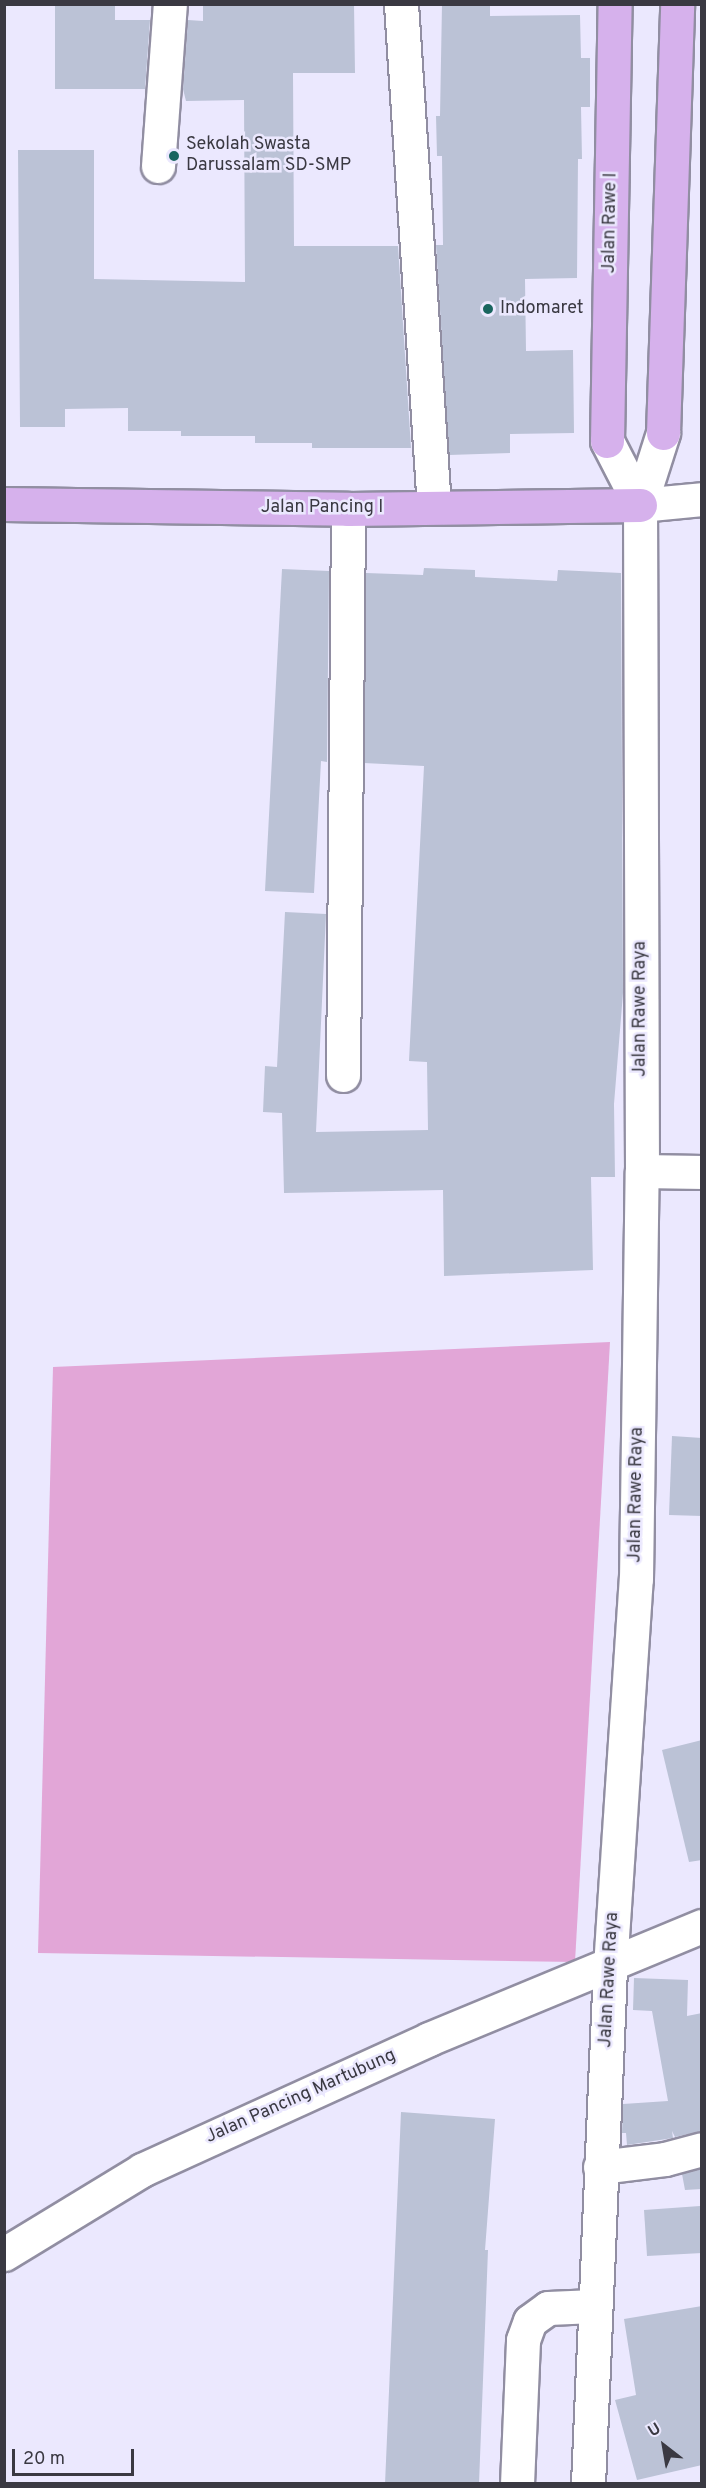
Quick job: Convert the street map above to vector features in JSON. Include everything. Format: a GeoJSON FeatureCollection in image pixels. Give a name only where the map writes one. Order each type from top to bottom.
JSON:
{"type":"FeatureCollection","features":[{"type":"Feature","properties":{"kind":"main road","name":"Jalan Rawe I"},"geometry":{"type":"LineString","coordinates":[[607,441],[615,4]]}},
{"type":"Feature","properties":{"kind":"main road"},"geometry":{"type":"LineString","coordinates":[[663,433],[677,4]]}},
{"type":"Feature","properties":{"kind":"main road","name":"Jalan Pancing I"},"geometry":{"type":"LineString","coordinates":[[4,504],[348,509],[640,505]]}},
{"type":"Feature","properties":{"kind":"street"},"geometry":{"type":"LineString","coordinates":[[158,166],[170,4]]}},
{"type":"Feature","properties":{"kind":"street"},"geometry":{"type":"LineString","coordinates":[[401,4],[434,507]]}},
{"type":"Feature","properties":{"kind":"street"},"geometry":{"type":"LineString","coordinates":[[640,505],[663,433]]}},
{"type":"Feature","properties":{"kind":"street"},"geometry":{"type":"LineString","coordinates":[[607,441],[640,505]]}},
{"type":"Feature","properties":{"kind":"street"},"geometry":{"type":"LineString","coordinates":[[640,505],[702,499]]}},
{"type":"Feature","properties":{"kind":"street","name":"Jalan Rawe Raya"},"geometry":{"type":"LineString","coordinates":[[588,2484],[610,1967],[636,1579],[642,1171],[640,505]]}},
{"type":"Feature","properties":{"kind":"street"},"geometry":{"type":"LineString","coordinates":[[343,1075],[348,509]]}},
{"type":"Feature","properties":{"kind":"street"},"geometry":{"type":"LineString","coordinates":[[642,1171],[702,1172]]}},
{"type":"Feature","properties":{"kind":"street","name":"Jalan Pancing Martubung"},"geometry":{"type":"LineString","coordinates":[[4,2254],[142,2170],[429,2039],[610,1967],[702,1926]]}},
{"type":"Feature","properties":{"kind":"street"},"geometry":{"type":"LineString","coordinates":[[600,2167],[665,2159],[702,2149]]}},
{"type":"Feature","properties":{"kind":"street"},"geometry":{"type":"LineString","coordinates":[[517,2484],[523,2340],[530,2321],[548,2308],[594,2306]]}},
{"type":"Feature","properties":{"kind":"shaded area"},"geometry":{"type":"Polygon","coordinates":[[[610,1342],[575,1962],[38,1953],[53,1367],[610,1342]]]}},
{"type":"Feature","properties":{"kind":"building"},"geometry":{"type":"Polygon","coordinates":[[[55,4],[115,4],[115,20],[150,20],[145,89],[55,89],[55,4]]]}},
{"type":"Feature","properties":{"kind":"building"},"geometry":{"type":"Polygon","coordinates":[[[203,4],[354,4],[355,73],[293,73],[294,246],[398,246],[411,448],[312,448],[312,443],[255,443],[255,436],[181,436],[181,431],[128,431],[128,408],[65,409],[65,427],[20,427],[18,150],[94,150],[94,279],[245,282],[244,100],[186,101],[183,89],[188,20],[203,21],[203,4]]]}},
{"type":"Feature","properties":{"kind":"building"},"geometry":{"type":"Polygon","coordinates":[[[442,4],[490,4],[490,16],[580,15],[581,58],[590,58],[590,107],[581,107],[582,159],[578,159],[577,278],[525,279],[526,351],[573,350],[574,433],[510,434],[510,453],[449,455],[436,245],[443,245],[442,156],[437,156],[436,116],[440,116],[442,4]]]}},
{"type":"Feature","properties":{"kind":"building"},"geometry":{"type":"Polygon","coordinates":[[[424,568],[475,570],[475,577],[557,581],[558,570],[621,573],[623,993],[614,1104],[615,1177],[591,1177],[593,1270],[444,1276],[443,1190],[284,1193],[282,1113],[263,1112],[265,1066],[277,1067],[285,912],[326,914],[316,1132],[428,1130],[427,1062],[409,1061],[424,766],[364,763],[366,573],[423,575],[424,568]]]}},
{"type":"Feature","properties":{"kind":"building"},"geometry":{"type":"Polygon","coordinates":[[[282,569],[329,571],[327,762],[321,761],[314,893],[265,891],[282,569]]]}},
{"type":"Feature","properties":{"kind":"building"},"geometry":{"type":"Polygon","coordinates":[[[672,1436],[702,1438],[702,1516],[669,1515],[672,1436]]]}},
{"type":"Feature","properties":{"kind":"building"},"geometry":{"type":"Polygon","coordinates":[[[702,1740],[702,1860],[689,1862],[662,1750],[702,1740]]]}},
{"type":"Feature","properties":{"kind":"building"},"geometry":{"type":"Polygon","coordinates":[[[634,1978],[688,1980],[687,2016],[702,2013],[702,2131],[675,2137],[672,2131],[673,2138],[627,2145],[626,2133],[622,2133],[623,2104],[668,2101],[652,2011],[633,2010],[634,1978]]]}},
{"type":"Feature","properties":{"kind":"building"},"geometry":{"type":"Polygon","coordinates":[[[401,2112],[495,2119],[485,2250],[488,2250],[479,2484],[385,2484],[401,2112]]]}},
{"type":"Feature","properties":{"kind":"building"},"geometry":{"type":"Polygon","coordinates":[[[702,2169],[702,2189],[685,2190],[682,2174],[702,2169]]]}},
{"type":"Feature","properties":{"kind":"building"},"geometry":{"type":"Polygon","coordinates":[[[700,2206],[702,2253],[647,2256],[644,2210],[700,2206]]]}},
{"type":"Feature","properties":{"kind":"building"},"geometry":{"type":"Polygon","coordinates":[[[702,2306],[702,2465],[637,2480],[615,2400],[636,2395],[624,2319],[702,2306]]]}},
{"type":"Feature","properties":{"kind":"place","name":"Sekolah Swasta Darussalam SD-SMP"},"geometry":{"type":"Point","coordinates":[174,156]}},
{"type":"Feature","properties":{"kind":"place","name":"Indomaret"},"geometry":{"type":"Point","coordinates":[488,309]}}]}
